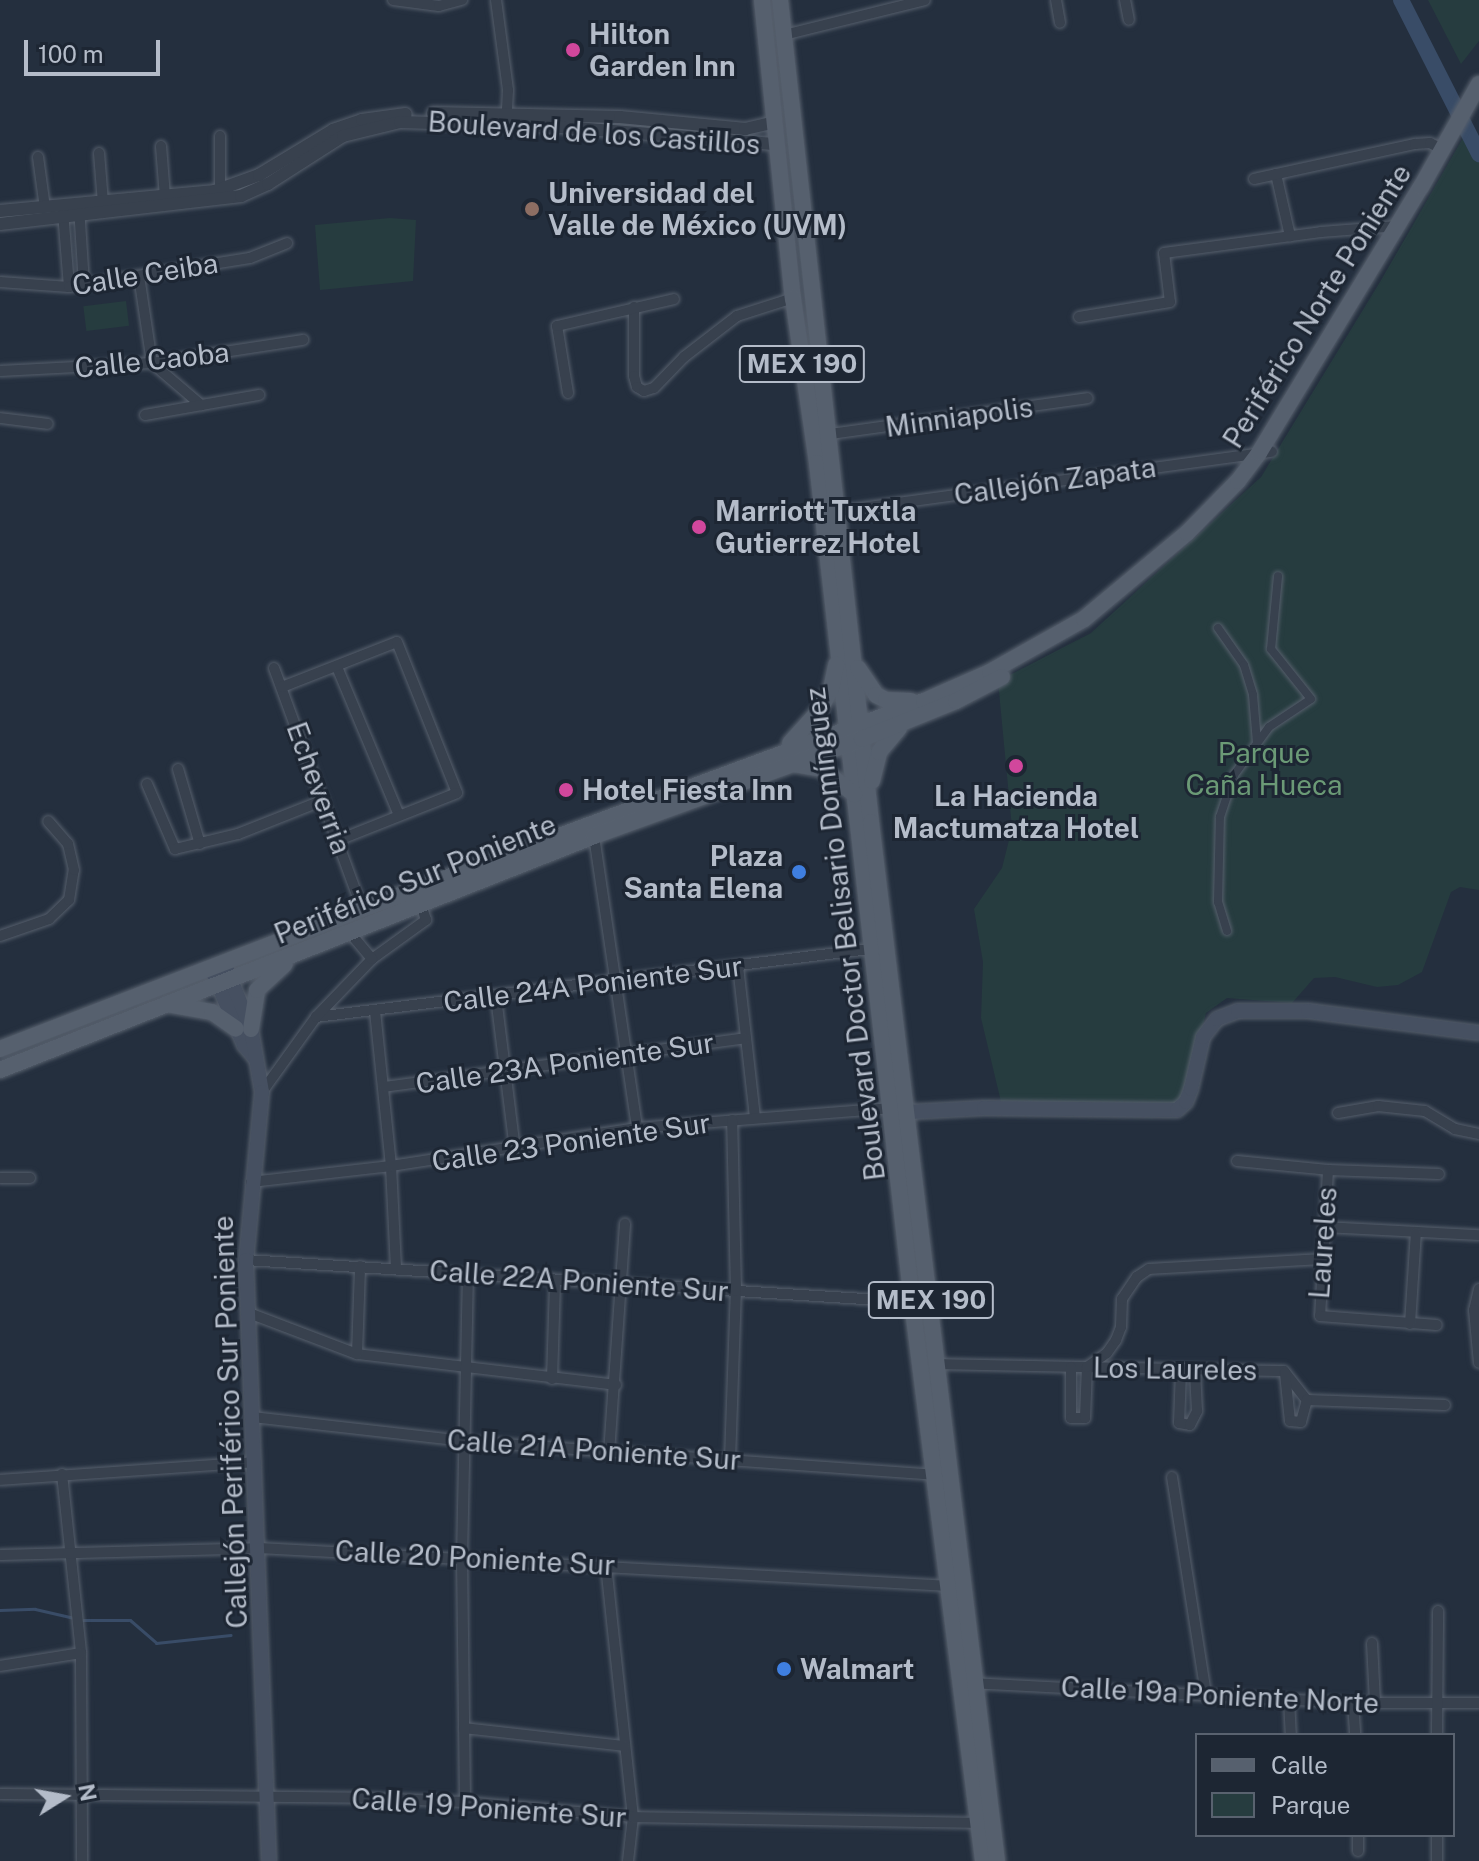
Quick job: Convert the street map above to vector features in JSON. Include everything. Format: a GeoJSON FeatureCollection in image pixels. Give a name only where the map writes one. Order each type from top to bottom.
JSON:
{"type":"FeatureCollection","features":[{"type":"Feature","properties":{"kind":"main road","name":"Boulevard Doctor Belisario Domínguez"},"geometry":{"type":"LineString","coordinates":[[762,0],[793,298],[846,653],[855,734],[869,806],[939,1364],[983,1861]]}},
{"type":"Feature","properties":{"kind":"main road","name":"Boulevard Doctor Belisario Domínguez"},"geometry":{"type":"LineString","coordinates":[[780,0],[839,511],[846,653]]}},
{"type":"Feature","properties":{"kind":"main road","name":"Periférico Norte Poniente"},"geometry":{"type":"LineString","coordinates":[[855,734],[990,672],[1084,619],[1187,533],[1266,452],[1457,133],[1479,84]]}},
{"type":"Feature","properties":{"kind":"main road","name":"Periférico Norte Poniente"},"geometry":{"type":"LineString","coordinates":[[1466,115],[1479,101]]}},
{"type":"Feature","properties":{"kind":"main road","name":"Periférico Norte Poniente"},"geometry":{"type":"LineString","coordinates":[[855,734],[914,718],[1008,674],[1089,627],[1186,543],[1249,481],[1398,226],[1457,133]]}},
{"type":"Feature","properties":{"kind":"main road"},"geometry":{"type":"LineString","coordinates":[[846,653],[876,695],[896,702],[924,701]]}},
{"type":"Feature","properties":{"kind":"main road"},"geometry":{"type":"LineString","coordinates":[[846,653],[812,724],[782,759],[822,769],[854,794]]}},
{"type":"Feature","properties":{"kind":"main road"},"geometry":{"type":"LineString","coordinates":[[869,806],[879,752],[888,738],[914,718]]}},
{"type":"Feature","properties":{"kind":"main road","name":"Boulevard Doctor Belisario Domínguez"},"geometry":{"type":"LineString","coordinates":[[855,734],[854,794],[912,1302],[950,1586],[997,1861]]}},
{"type":"Feature","properties":{"kind":"main road","name":"Periférico Sur Poniente"},"geometry":{"type":"LineString","coordinates":[[0,1070],[421,905],[569,839],[623,811],[855,734]]}},
{"type":"Feature","properties":{"kind":"main road","name":"Periférico Sur Poniente"},"geometry":{"type":"LineString","coordinates":[[0,1049],[362,909],[569,839],[594,836],[617,828],[782,759]]}},
{"type":"Feature","properties":{"kind":"main road"},"geometry":{"type":"LineString","coordinates":[[617,828],[623,811]]}},
{"type":"Feature","properties":{"kind":"main road"},"geometry":{"type":"LineString","coordinates":[[244,1029],[257,990],[270,974],[304,952]]}},
{"type":"Feature","properties":{"kind":"main road"},"geometry":{"type":"LineString","coordinates":[[217,965],[255,1057],[262,1092]]}},
{"type":"Feature","properties":{"kind":"main road"},"geometry":{"type":"LineString","coordinates":[[165,1004],[212,1012],[244,1029]]}},
{"type":"Feature","properties":{"kind":"main road"},"geometry":{"type":"LineString","coordinates":[[909,1112],[984,1108],[1177,1110],[1186,1102],[1191,1089],[1203,1037],[1217,1019],[1238,1011],[1308,1011],[1479,1033]]}},
{"type":"Feature","properties":{"kind":"main road","name":"Callejón Periférico Sur Poniente"},"geometry":{"type":"LineString","coordinates":[[262,1092],[251,1182],[246,1260],[269,1861]]}},
{"type":"Feature","properties":{"kind":"street"},"geometry":{"type":"LineString","coordinates":[[393,0],[439,6],[462,0]]}},
{"type":"Feature","properties":{"kind":"street"},"geometry":{"type":"LineString","coordinates":[[496,0],[508,90],[507,112]]}},
{"type":"Feature","properties":{"kind":"street"},"geometry":{"type":"LineString","coordinates":[[784,35],[925,0]]}},
{"type":"Feature","properties":{"kind":"street"},"geometry":{"type":"LineString","coordinates":[[1056,0],[1060,23]]}},
{"type":"Feature","properties":{"kind":"street"},"geometry":{"type":"LineString","coordinates":[[1125,0],[1129,20]]}},
{"type":"Feature","properties":{"kind":"street","name":"Boulevard de los Castillos"},"geometry":{"type":"LineString","coordinates":[[0,224],[63,212],[202,197],[259,175],[333,130],[362,120],[413,114],[507,112],[776,144]]}},
{"type":"Feature","properties":{"kind":"street","name":"Boulevard de los Castillos"},"geometry":{"type":"LineString","coordinates":[[79,210],[103,203],[165,197],[241,196],[268,184],[343,136],[400,122],[578,122],[745,129],[776,122]]}},
{"type":"Feature","properties":{"kind":"street"},"geometry":{"type":"LineString","coordinates":[[220,136],[220,189]]}},
{"type":"Feature","properties":{"kind":"street"},"geometry":{"type":"LineString","coordinates":[[1254,179],[1415,144],[1430,143],[1444,150]]}},
{"type":"Feature","properties":{"kind":"street"},"geometry":{"type":"LineString","coordinates":[[161,146],[165,197]]}},
{"type":"Feature","properties":{"kind":"street"},"geometry":{"type":"LineString","coordinates":[[99,153],[103,203]]}},
{"type":"Feature","properties":{"kind":"street"},"geometry":{"type":"LineString","coordinates":[[38,157],[45,208]]}},
{"type":"Feature","properties":{"kind":"street"},"geometry":{"type":"LineString","coordinates":[[1276,174],[1290,236]]}},
{"type":"Feature","properties":{"kind":"street","name":"Boulevard de los Castillos"},"geometry":{"type":"LineString","coordinates":[[0,211],[45,208],[63,212]]}},
{"type":"Feature","properties":{"kind":"street"},"geometry":{"type":"LineString","coordinates":[[79,210],[84,285]]}},
{"type":"Feature","properties":{"kind":"street"},"geometry":{"type":"LineString","coordinates":[[63,212],[69,287]]}},
{"type":"Feature","properties":{"kind":"street"},"geometry":{"type":"LineString","coordinates":[[1079,317],[1170,302],[1164,253],[1290,236],[1398,226]]}},
{"type":"Feature","properties":{"kind":"street","name":"Calle Ceiba"},"geometry":{"type":"LineString","coordinates":[[0,282],[69,287],[84,285],[250,258],[287,243]]}},
{"type":"Feature","properties":{"kind":"street"},"geometry":{"type":"LineString","coordinates":[[139,276],[152,363],[201,405]]}},
{"type":"Feature","properties":{"kind":"street"},"geometry":{"type":"LineString","coordinates":[[634,307],[634,376],[637,387],[644,391],[654,388],[684,357],[737,316],[793,298]]}},
{"type":"Feature","properties":{"kind":"street"},"geometry":{"type":"LineString","coordinates":[[568,393],[557,326],[674,299]]}},
{"type":"Feature","properties":{"kind":"street","name":"Calle Caoba"},"geometry":{"type":"LineString","coordinates":[[0,371],[152,363],[303,340]]}},
{"type":"Feature","properties":{"kind":"street"},"geometry":{"type":"LineString","coordinates":[[145,415],[259,395]]}},
{"type":"Feature","properties":{"kind":"street","name":"Minniapolis"},"geometry":{"type":"LineString","coordinates":[[830,434],[1088,398]]}},
{"type":"Feature","properties":{"kind":"street"},"geometry":{"type":"LineString","coordinates":[[0,418],[48,424]]}},
{"type":"Feature","properties":{"kind":"street","name":"Callejón Zapata"},"geometry":{"type":"LineString","coordinates":[[839,511],[1266,452]]}},
{"type":"Feature","properties":{"kind":"street"},"geometry":{"type":"LineString","coordinates":[[1227,931],[1218,902],[1220,817],[1234,775],[1269,727],[1311,699],[1271,649],[1278,576]]}},
{"type":"Feature","properties":{"kind":"street"},"geometry":{"type":"LineString","coordinates":[[1218,628],[1244,665],[1253,695],[1257,743]]}},
{"type":"Feature","properties":{"kind":"street"},"geometry":{"type":"LineString","coordinates":[[282,687],[397,642],[457,793],[339,840]]}},
{"type":"Feature","properties":{"kind":"street"},"geometry":{"type":"LineString","coordinates":[[337,667],[399,815]]}},
{"type":"Feature","properties":{"kind":"street","name":"Echeverria"},"geometry":{"type":"LineString","coordinates":[[274,668],[362,909]]}},
{"type":"Feature","properties":{"kind":"street"},"geometry":{"type":"LineString","coordinates":[[178,769],[200,844]]}},
{"type":"Feature","properties":{"kind":"street"},"geometry":{"type":"LineString","coordinates":[[147,784],[175,849],[238,834],[324,800]]}},
{"type":"Feature","properties":{"kind":"street"},"geometry":{"type":"LineString","coordinates":[[0,936],[49,919],[69,900],[74,870],[68,844],[48,821]]}},
{"type":"Feature","properties":{"kind":"street"},"geometry":{"type":"LineString","coordinates":[[594,836],[618,980],[637,1128]]}},
{"type":"Feature","properties":{"kind":"street","name":"Callejón Periférico Sur Poniente"},"geometry":{"type":"LineString","coordinates":[[262,1092],[316,1017],[372,959],[426,920],[421,905]]}},
{"type":"Feature","properties":{"kind":"street"},"geometry":{"type":"LineString","coordinates":[[350,933],[372,959]]}},
{"type":"Feature","properties":{"kind":"street","name":"Calle 24A Poniente Sur"},"geometry":{"type":"LineString","coordinates":[[316,1017],[870,949]]}},
{"type":"Feature","properties":{"kind":"street"},"geometry":{"type":"LineString","coordinates":[[738,966],[755,1117]]}},
{"type":"Feature","properties":{"kind":"street"},"geometry":{"type":"LineString","coordinates":[[496,997],[515,1149]]}},
{"type":"Feature","properties":{"kind":"street"},"geometry":{"type":"LineString","coordinates":[[375,1011],[391,1166],[396,1269]]}},
{"type":"Feature","properties":{"kind":"street","name":"Calle 23A Poniente Sur"},"geometry":{"type":"LineString","coordinates":[[384,1087],[746,1038]]}},
{"type":"Feature","properties":{"kind":"street"},"geometry":{"type":"LineString","coordinates":[[1338,1113],[1378,1106],[1402,1107],[1425,1111],[1455,1129],[1479,1134]]}},
{"type":"Feature","properties":{"kind":"street","name":"Calle 23 Poniente Sur"},"geometry":{"type":"LineString","coordinates":[[251,1182],[515,1149],[637,1128],[892,1108]]}},
{"type":"Feature","properties":{"kind":"street"},"geometry":{"type":"LineString","coordinates":[[730,1460],[736,1291],[732,1120]]}},
{"type":"Feature","properties":{"kind":"street"},"geometry":{"type":"LineString","coordinates":[[1237,1161],[1328,1170],[1439,1174]]}},
{"type":"Feature","properties":{"kind":"street","name":"Laureles"},"geometry":{"type":"LineString","coordinates":[[1328,1170],[1320,1316],[1410,1324]]}},
{"type":"Feature","properties":{"kind":"street"},"geometry":{"type":"LineString","coordinates":[[0,1178],[30,1178]]}},
{"type":"Feature","properties":{"kind":"street"},"geometry":{"type":"LineString","coordinates":[[609,1453],[625,1224]]}},
{"type":"Feature","properties":{"kind":"street"},"geometry":{"type":"LineString","coordinates":[[1324,1227],[1479,1235]]}},
{"type":"Feature","properties":{"kind":"street"},"geometry":{"type":"LineString","coordinates":[[1416,1232],[1410,1324],[1437,1325]]}},
{"type":"Feature","properties":{"kind":"street"},"geometry":{"type":"LineString","coordinates":[[1071,1367],[1073,1419],[1087,1416],[1087,1367],[1107,1353],[1116,1340],[1121,1327],[1122,1299],[1137,1277],[1149,1269],[1322,1259]]}},
{"type":"Feature","properties":{"kind":"street","name":"Calle 22A Poniente Sur"},"geometry":{"type":"LineString","coordinates":[[246,1260],[912,1302]]}},
{"type":"Feature","properties":{"kind":"street"},"geometry":{"type":"LineString","coordinates":[[357,1354],[360,1266]]}},
{"type":"Feature","properties":{"kind":"street"},"geometry":{"type":"LineString","coordinates":[[465,1802],[462,1558],[468,1274]]}},
{"type":"Feature","properties":{"kind":"street"},"geometry":{"type":"LineString","coordinates":[[552,1379],[555,1281]]}},
{"type":"Feature","properties":{"kind":"street"},"geometry":{"type":"LineString","coordinates":[[1479,1289],[1474,1310],[1479,1363]]}},
{"type":"Feature","properties":{"kind":"street"},"geometry":{"type":"LineString","coordinates":[[249,1313],[357,1354],[465,1370],[616,1385]]}},
{"type":"Feature","properties":{"kind":"street","name":"Los Laureles"},"geometry":{"type":"LineString","coordinates":[[939,1364],[1284,1371],[1307,1400]]}},
{"type":"Feature","properties":{"kind":"street"},"geometry":{"type":"LineString","coordinates":[[1181,1371],[1179,1423],[1190,1425],[1197,1411],[1195,1371]]}},
{"type":"Feature","properties":{"kind":"street"},"geometry":{"type":"LineString","coordinates":[[1284,1371],[1290,1421],[1301,1422],[1307,1400],[1445,1405]]}},
{"type":"Feature","properties":{"kind":"street","name":"Calle 21A Poniente Sur"},"geometry":{"type":"LineString","coordinates":[[253,1417],[464,1441],[936,1475]]}},
{"type":"Feature","properties":{"kind":"street"},"geometry":{"type":"LineString","coordinates":[[0,1480],[255,1462]]}},
{"type":"Feature","properties":{"kind":"street"},"geometry":{"type":"LineString","coordinates":[[62,1474],[81,1653],[82,1861]]}},
{"type":"Feature","properties":{"kind":"street"},"geometry":{"type":"LineString","coordinates":[[1172,1477],[1206,1695]]}},
{"type":"Feature","properties":{"kind":"street","name":"Calle 20 Poniente Sur"},"geometry":{"type":"LineString","coordinates":[[0,1555],[259,1548],[950,1586]]}},
{"type":"Feature","properties":{"kind":"street"},"geometry":{"type":"LineString","coordinates":[[606,1565],[633,1817],[628,1861]]}},
{"type":"Feature","properties":{"kind":"street"},"geometry":{"type":"LineString","coordinates":[[1437,1733],[1438,1611]]}},
{"type":"Feature","properties":{"kind":"street"},"geometry":{"type":"LineString","coordinates":[[1372,1643],[1375,1703]]}},
{"type":"Feature","properties":{"kind":"street"},"geometry":{"type":"LineString","coordinates":[[0,1666],[81,1653]]}},
{"type":"Feature","properties":{"kind":"street","name":"Calle 19a Poniente Norte"},"geometry":{"type":"LineString","coordinates":[[969,1683],[1353,1703],[1479,1703]]}},
{"type":"Feature","properties":{"kind":"street"},"geometry":{"type":"LineString","coordinates":[[1289,1700],[1291,1733]]}},
{"type":"Feature","properties":{"kind":"street"},"geometry":{"type":"LineString","coordinates":[[1353,1703],[1355,1733]]}},
{"type":"Feature","properties":{"kind":"street"},"geometry":{"type":"LineString","coordinates":[[464,1728],[625,1746]]}},
{"type":"Feature","properties":{"kind":"street","name":"Calle 19 Poniente Sur"},"geometry":{"type":"LineString","coordinates":[[0,1794],[83,1798],[465,1802],[633,1817],[978,1823]]}},
{"type":"Feature","properties":{"kind":"street"},"geometry":{"type":"LineString","coordinates":[[1358,1837],[1358,1851]]}},
{"type":"Feature","properties":{"kind":"street"},"geometry":{"type":"LineString","coordinates":[[1437,1837],[1437,1861]]}},
{"type":"Feature","properties":{"kind":"green space"},"geometry":{"type":"Polygon","coordinates":[[[1428,0],[1479,0],[1479,41],[1461,64],[1428,0]]]}},
{"type":"Feature","properties":{"kind":"green space","name":"Parque Caña Hueca"},"geometry":{"type":"Polygon","coordinates":[[[1467,131],[1479,154],[1479,890],[1460,887],[1451,892],[1422,972],[1398,985],[1377,987],[1335,977],[1314,978],[1292,1003],[1227,998],[1206,1013],[1185,1099],[1166,1107],[1002,1106],[981,1018],[983,962],[974,909],[1002,868],[1012,828],[998,681],[1091,633],[1261,477],[1380,282],[1467,131]]]}},
{"type":"Feature","properties":{"kind":"green space"},"geometry":{"type":"Polygon","coordinates":[[[390,218],[416,220],[413,281],[320,290],[315,225],[390,218]]]}},
{"type":"Feature","properties":{"kind":"green space"},"geometry":{"type":"Polygon","coordinates":[[[126,301],[129,326],[86,331],[83,306],[126,301]]]}},
{"type":"Feature","properties":{"kind":"waterway"},"geometry":{"type":"LineString","coordinates":[[1401,0],[1479,154]]}},
{"type":"Feature","properties":{"kind":"waterway"},"geometry":{"type":"LineString","coordinates":[[0,1610],[35,1609],[73,1618]]}},
{"type":"Feature","properties":{"kind":"waterway"},"geometry":{"type":"LineString","coordinates":[[83,1620],[130,1620],[156,1643],[231,1635]]}},
{"type":"Feature","properties":{"kind":"place","name":"Hilton Garden Inn"},"geometry":{"type":"Point","coordinates":[573,50]}},
{"type":"Feature","properties":{"kind":"place","name":"Universidad del Valle de México (UVM)"},"geometry":{"type":"Point","coordinates":[532,209]}},
{"type":"Feature","properties":{"kind":"place","name":"Marriott Tuxtla Gutierrez Hotel"},"geometry":{"type":"Point","coordinates":[699,527]}},
{"type":"Feature","properties":{"kind":"place","name":"La Hacienda Mactumatza Hotel"},"geometry":{"type":"Point","coordinates":[1016,766]}},
{"type":"Feature","properties":{"kind":"place","name":"Hotel Fiesta Inn"},"geometry":{"type":"Point","coordinates":[566,790]}},
{"type":"Feature","properties":{"kind":"place","name":"Plaza Santa Elena"},"geometry":{"type":"Point","coordinates":[799,872]}},
{"type":"Feature","properties":{"kind":"place","name":"Walmart"},"geometry":{"type":"Point","coordinates":[784,1669]}}]}
